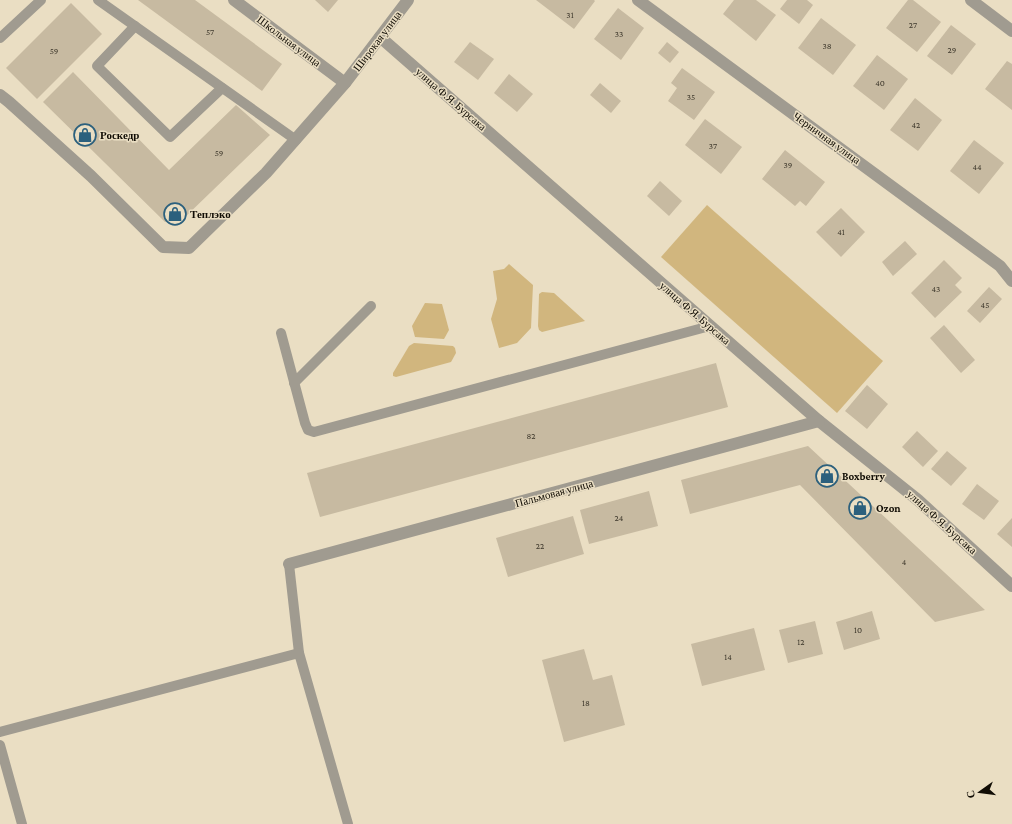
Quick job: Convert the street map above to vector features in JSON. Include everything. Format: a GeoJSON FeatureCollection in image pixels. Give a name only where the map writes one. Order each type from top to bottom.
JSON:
{"type":"FeatureCollection","features":[{"type":"Feature","properties":{"kind":"street","name":"Школьная улица"},"geometry":{"type":"LineString","coordinates":[[234,0],[345,83]]}},
{"type":"Feature","properties":{"kind":"street","name":"Широкая улица"},"geometry":{"type":"LineString","coordinates":[[0,95],[91,176],[163,247],[189,248],[266,174],[345,83],[408,0]]}},
{"type":"Feature","properties":{"kind":"street","name":"Черничная улица"},"geometry":{"type":"LineString","coordinates":[[638,0],[1000,266],[1012,281]]}},
{"type":"Feature","properties":{"kind":"street"},"geometry":{"type":"LineString","coordinates":[[970,0],[1012,31]]}},
{"type":"Feature","properties":{"kind":"street","name":"улица Ф.Я. Бурсака"},"geometry":{"type":"LineString","coordinates":[[380,37],[819,421],[918,500],[1012,586]]}},
{"type":"Feature","properties":{"kind":"street","name":"Пальмовая улица"},"geometry":{"type":"LineString","coordinates":[[289,564],[819,421]]}},
{"type":"Feature","properties":{"kind":"lane"},"geometry":{"type":"LineString","coordinates":[[0,38],[41,0]]}},
{"type":"Feature","properties":{"kind":"lane"},"geometry":{"type":"LineString","coordinates":[[98,0],[296,140]]}},
{"type":"Feature","properties":{"kind":"lane"},"geometry":{"type":"LineString","coordinates":[[135,26],[97,66],[170,137],[222,88]]}},
{"type":"Feature","properties":{"kind":"lane"},"geometry":{"type":"LineString","coordinates":[[294,383],[370,306]]}},
{"type":"Feature","properties":{"kind":"lane"},"geometry":{"type":"LineString","coordinates":[[281,332],[305,423],[308,430],[314,432],[710,326]]}},
{"type":"Feature","properties":{"kind":"lane"},"geometry":{"type":"LineString","coordinates":[[289,564],[299,653],[348,824]]}},
{"type":"Feature","properties":{"kind":"lane"},"geometry":{"type":"LineString","coordinates":[[0,732],[299,653]]}},
{"type":"Feature","properties":{"kind":"lane"},"geometry":{"type":"LineString","coordinates":[[0,745],[22,824]]}},
{"type":"Feature","properties":{"kind":"shaded area"},"geometry":{"type":"Polygon","coordinates":[[[707,205],[883,361],[837,413],[661,257],[707,205]]]}},
{"type":"Feature","properties":{"kind":"shaded area"},"geometry":{"type":"Polygon","coordinates":[[[509,264],[533,285],[531,328],[517,343],[499,348],[491,319],[497,299],[493,271],[504,269],[509,264]]]}},
{"type":"Feature","properties":{"kind":"shaded area"},"geometry":{"type":"Polygon","coordinates":[[[542,292],[554,293],[585,321],[542,332],[539,330],[539,294],[542,292]]]}},
{"type":"Feature","properties":{"kind":"shaded area"},"geometry":{"type":"Polygon","coordinates":[[[425,303],[442,304],[449,330],[444,339],[415,337],[412,326],[425,303]]]}},
{"type":"Feature","properties":{"kind":"shaded area"},"geometry":{"type":"Polygon","coordinates":[[[414,343],[453,346],[456,353],[451,362],[396,377],[393,376],[393,373],[409,346],[414,343]]]}},
{"type":"Feature","properties":{"kind":"building"},"geometry":{"type":"Polygon","coordinates":[[[138,0],[195,0],[282,64],[262,91],[138,0]]]}},
{"type":"Feature","properties":{"kind":"building"},"geometry":{"type":"Polygon","coordinates":[[[315,0],[338,0],[328,12],[315,0]]]}},
{"type":"Feature","properties":{"kind":"building"},"geometry":{"type":"Polygon","coordinates":[[[536,0],[594,0],[595,1],[574,29],[536,0]]]}},
{"type":"Feature","properties":{"kind":"building"},"geometry":{"type":"Polygon","coordinates":[[[734,0],[756,0],[776,15],[756,41],[723,14],[734,0]]]}},
{"type":"Feature","properties":{"kind":"building"},"geometry":{"type":"Polygon","coordinates":[[[787,0],[807,0],[813,5],[799,24],[780,9],[787,0]]]}},
{"type":"Feature","properties":{"kind":"building"},"geometry":{"type":"Polygon","coordinates":[[[908,0],[913,0],[941,22],[917,52],[886,28],[908,0]]]}},
{"type":"Feature","properties":{"kind":"building"},"geometry":{"type":"Polygon","coordinates":[[[71,3],[102,34],[37,99],[6,68],[71,3]]]}},
{"type":"Feature","properties":{"kind":"building"},"geometry":{"type":"Polygon","coordinates":[[[618,8],[644,28],[621,60],[594,39],[618,8]]]}},
{"type":"Feature","properties":{"kind":"building"},"geometry":{"type":"Polygon","coordinates":[[[821,18],[856,45],[833,75],[798,48],[821,18]]]}},
{"type":"Feature","properties":{"kind":"building"},"geometry":{"type":"Polygon","coordinates":[[[951,25],[976,44],[952,75],[927,56],[951,25]]]}},
{"type":"Feature","properties":{"kind":"building"},"geometry":{"type":"Polygon","coordinates":[[[470,42],[494,59],[478,80],[454,62],[470,42]]]}},
{"type":"Feature","properties":{"kind":"building"},"geometry":{"type":"Polygon","coordinates":[[[667,42],[679,52],[670,63],[658,53],[667,42]]]}},
{"type":"Feature","properties":{"kind":"building"},"geometry":{"type":"Polygon","coordinates":[[[877,55],[908,79],[884,110],[853,86],[877,55]]]}},
{"type":"Feature","properties":{"kind":"building"},"geometry":{"type":"Polygon","coordinates":[[[1007,61],[1012,64],[1012,110],[985,89],[1007,61]]]}},
{"type":"Feature","properties":{"kind":"building"},"geometry":{"type":"Polygon","coordinates":[[[682,68],[715,92],[694,120],[668,101],[677,88],[671,83],[682,68]]]}},
{"type":"Feature","properties":{"kind":"building"},"geometry":{"type":"Polygon","coordinates":[[[73,72],[169,170],[236,105],[270,135],[181,221],[165,222],[43,102],[73,72]]]}},
{"type":"Feature","properties":{"kind":"building"},"geometry":{"type":"Polygon","coordinates":[[[509,74],[533,94],[517,112],[494,93],[509,74]]]}},
{"type":"Feature","properties":{"kind":"building"},"geometry":{"type":"Polygon","coordinates":[[[600,83],[621,101],[611,113],[590,95],[600,83]]]}},
{"type":"Feature","properties":{"kind":"building"},"geometry":{"type":"Polygon","coordinates":[[[915,98],[942,120],[918,151],[890,130],[915,98]]]}},
{"type":"Feature","properties":{"kind":"building"},"geometry":{"type":"Polygon","coordinates":[[[705,119],[742,147],[721,174],[685,145],[705,119]]]}},
{"type":"Feature","properties":{"kind":"building"},"geometry":{"type":"Polygon","coordinates":[[[974,140],[1004,163],[979,194],[950,171],[974,140]]]}},
{"type":"Feature","properties":{"kind":"building"},"geometry":{"type":"Polygon","coordinates":[[[785,150],[825,182],[806,206],[800,201],[795,206],[762,179],[785,150]]]}},
{"type":"Feature","properties":{"kind":"building"},"geometry":{"type":"Polygon","coordinates":[[[660,181],[682,201],[669,216],[647,196],[660,181]]]}},
{"type":"Feature","properties":{"kind":"building"},"geometry":{"type":"Polygon","coordinates":[[[841,208],[865,232],[841,257],[816,232],[841,208]]]}},
{"type":"Feature","properties":{"kind":"building"},"geometry":{"type":"Polygon","coordinates":[[[905,241],[917,254],[893,276],[882,262],[905,241]]]}},
{"type":"Feature","properties":{"kind":"building"},"geometry":{"type":"Polygon","coordinates":[[[944,260],[962,278],[955,285],[962,292],[935,318],[911,293],[944,260]]]}},
{"type":"Feature","properties":{"kind":"building"},"geometry":{"type":"Polygon","coordinates":[[[989,287],[1002,299],[980,323],[967,311],[989,287]]]}},
{"type":"Feature","properties":{"kind":"building"},"geometry":{"type":"Polygon","coordinates":[[[944,325],[975,360],[961,373],[930,338],[944,325]]]}},
{"type":"Feature","properties":{"kind":"building"},"geometry":{"type":"Polygon","coordinates":[[[716,363],[728,407],[320,517],[307,473],[716,363]]]}},
{"type":"Feature","properties":{"kind":"building"},"geometry":{"type":"Polygon","coordinates":[[[867,385],[888,404],[867,429],[845,411],[867,385]]]}},
{"type":"Feature","properties":{"kind":"building"},"geometry":{"type":"Polygon","coordinates":[[[917,431],[938,451],[923,467],[902,447],[917,431]]]}},
{"type":"Feature","properties":{"kind":"building"},"geometry":{"type":"Polygon","coordinates":[[[808,446],[985,610],[935,622],[800,485],[690,514],[681,480],[808,446]]]}},
{"type":"Feature","properties":{"kind":"building"},"geometry":{"type":"Polygon","coordinates":[[[947,451],[967,468],[951,486],[931,469],[947,451]]]}},
{"type":"Feature","properties":{"kind":"building"},"geometry":{"type":"Polygon","coordinates":[[[977,484],[999,501],[984,520],[962,504],[977,484]]]}},
{"type":"Feature","properties":{"kind":"building"},"geometry":{"type":"Polygon","coordinates":[[[649,491],[658,526],[589,544],[580,510],[649,491]]]}},
{"type":"Feature","properties":{"kind":"building"},"geometry":{"type":"Polygon","coordinates":[[[573,516],[584,554],[508,577],[496,538],[573,516]]]}},
{"type":"Feature","properties":{"kind":"building"},"geometry":{"type":"Polygon","coordinates":[[[1012,518],[1012,547],[997,534],[1012,518]]]}},
{"type":"Feature","properties":{"kind":"building"},"geometry":{"type":"Polygon","coordinates":[[[872,611],[880,639],[844,650],[836,622],[872,611]]]}},
{"type":"Feature","properties":{"kind":"building"},"geometry":{"type":"Polygon","coordinates":[[[815,621],[823,654],[788,663],[779,630],[815,621]]]}},
{"type":"Feature","properties":{"kind":"building"},"geometry":{"type":"Polygon","coordinates":[[[754,628],[765,670],[702,686],[691,644],[754,628]]]}},
{"type":"Feature","properties":{"kind":"building"},"geometry":{"type":"Polygon","coordinates":[[[584,649],[593,680],[612,675],[625,725],[564,742],[542,660],[584,649]]]}},
{"type":"Feature","properties":{"kind":"place","name":"Роскедр"},"geometry":{"type":"Point","coordinates":[85,135]}},
{"type":"Feature","properties":{"kind":"place","name":"Теплэко"},"geometry":{"type":"Point","coordinates":[175,214]}},
{"type":"Feature","properties":{"kind":"place","name":"Boxberry"},"geometry":{"type":"Point","coordinates":[827,476]}},
{"type":"Feature","properties":{"kind":"place","name":"Ozon"},"geometry":{"type":"Point","coordinates":[860,508]}}]}
